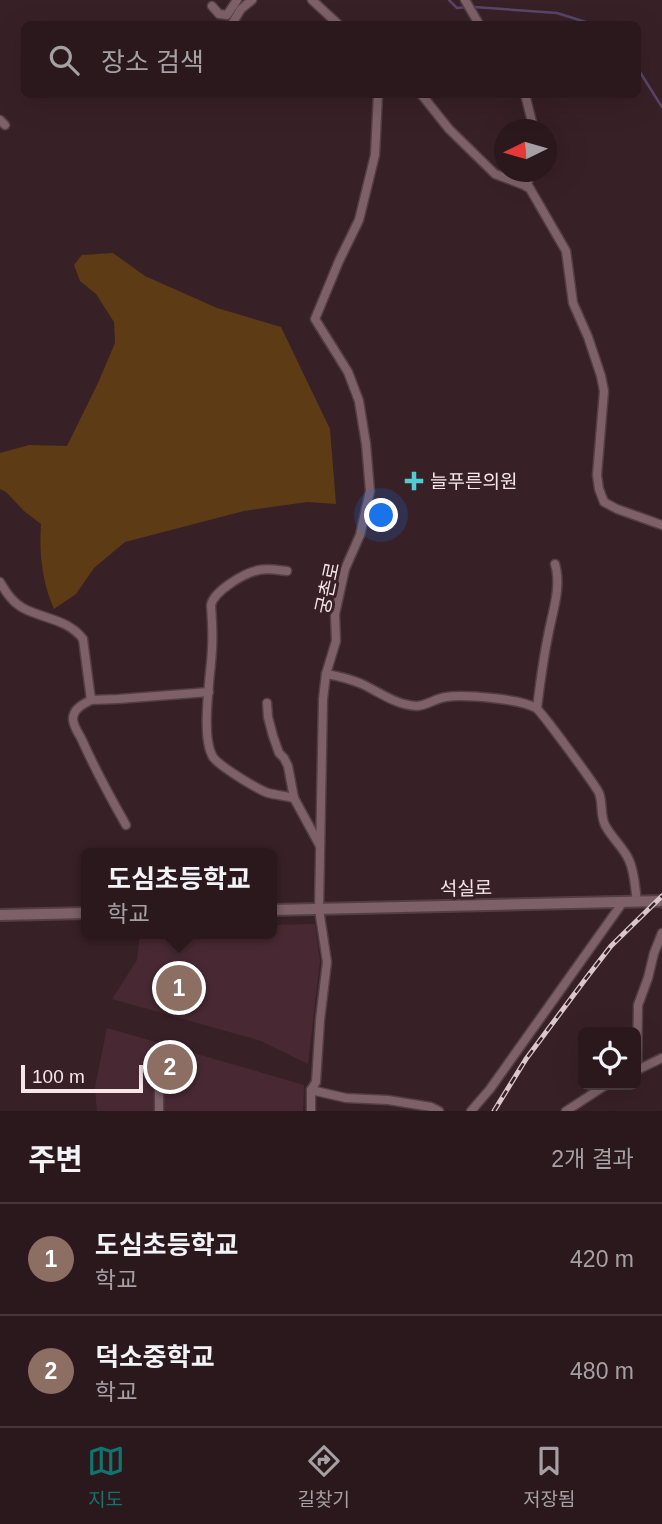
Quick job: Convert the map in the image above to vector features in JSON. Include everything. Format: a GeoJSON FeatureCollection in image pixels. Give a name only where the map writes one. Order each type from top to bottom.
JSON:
{"type":"FeatureCollection","features":[{"type":"Feature","properties":{"kind":"street"},"geometry":{"type":"LineString","coordinates":[[212,6],[219,14],[227,15],[237,0]]}},
{"type":"Feature","properties":{"kind":"street"},"geometry":{"type":"LineString","coordinates":[[234,21],[241,9],[252,0]]}},
{"type":"Feature","properties":{"kind":"street"},"geometry":{"type":"LineString","coordinates":[[312,0],[335,21]]}},
{"type":"Feature","properties":{"kind":"street"},"geometry":{"type":"LineString","coordinates":[[465,1],[477,21]]}},
{"type":"Feature","properties":{"kind":"street","name":"궁촌로"},"geometry":{"type":"LineString","coordinates":[[311,1111],[311,1090],[316,1082],[327,962],[319,909],[323,699],[326,674],[336,641],[335,614],[345,569],[360,535],[370,491],[359,401],[348,372],[315,319],[359,220],[375,155],[378,98]]}},
{"type":"Feature","properties":{"kind":"street"},"geometry":{"type":"LineString","coordinates":[[424,98],[449,129],[495,174],[527,187],[566,251],[573,303],[588,337],[604,391],[597,475],[599,489],[604,502],[610,506],[662,525]]}},
{"type":"Feature","properties":{"kind":"street"},"geometry":{"type":"LineString","coordinates":[[525,98],[531,119]]}},
{"type":"Feature","properties":{"kind":"street"},"geometry":{"type":"LineString","coordinates":[[527,187],[528,182]]}},
{"type":"Feature","properties":{"kind":"street"},"geometry":{"type":"LineString","coordinates":[[537,708],[558,585],[559,575],[555,564]]}},
{"type":"Feature","properties":{"kind":"street"},"geometry":{"type":"LineString","coordinates":[[286,571],[259,569],[225,587],[213,599],[213,645],[207,707],[209,741],[212,756],[217,762],[257,788],[295,798]]}},
{"type":"Feature","properties":{"kind":"street"},"geometry":{"type":"LineString","coordinates":[[0,582],[22,608],[57,620],[83,639],[91,699]]}},
{"type":"Feature","properties":{"kind":"street"},"geometry":{"type":"LineString","coordinates":[[326,674],[360,683],[393,700],[417,706],[454,696],[519,702],[537,708],[588,774],[599,793],[605,826],[629,860],[637,902]]}},
{"type":"Feature","properties":{"kind":"street"},"geometry":{"type":"LineString","coordinates":[[125,825],[75,726],[73,718],[76,710],[91,699],[209,692]]}},
{"type":"Feature","properties":{"kind":"street"},"geometry":{"type":"LineString","coordinates":[[267,703],[273,736],[288,766],[295,798],[320,846]]}},
{"type":"Feature","properties":{"kind":"street","name":"석실로"},"geometry":{"type":"LineString","coordinates":[[277,910],[662,901]]}},
{"type":"Feature","properties":{"kind":"street"},"geometry":{"type":"LineString","coordinates":[[471,1111],[490,1089],[623,902]]}},
{"type":"Feature","properties":{"kind":"street"},"geometry":{"type":"LineString","coordinates":[[0,915],[81,913]]}},
{"type":"Feature","properties":{"kind":"street"},"geometry":{"type":"LineString","coordinates":[[638,1027],[639,1005],[662,933]]}},
{"type":"Feature","properties":{"kind":"street"},"geometry":{"type":"LineString","coordinates":[[641,1069],[662,1058]]}},
{"type":"Feature","properties":{"kind":"street"},"geometry":{"type":"LineString","coordinates":[[159,1078],[159,1111]]}},
{"type":"Feature","properties":{"kind":"street"},"geometry":{"type":"LineString","coordinates":[[311,1090],[346,1098],[388,1100],[439,1111]]}},
{"type":"Feature","properties":{"kind":"street"},"geometry":{"type":"LineString","coordinates":[[566,1111],[598,1090]]}},
{"type":"Feature","properties":{"kind":"shaded area"},"geometry":{"type":"Polygon","coordinates":[[[113,253],[145,276],[217,308],[281,327],[330,429],[336,504],[307,502],[244,511],[125,542],[94,568],[76,594],[54,609],[42,568],[41,524],[0,489],[0,453],[29,445],[67,446],[115,343],[114,322],[96,294],[80,281],[74,265],[82,255],[113,253]]]}},
{"type":"Feature","properties":{"kind":"shaded area"},"geometry":{"type":"Polygon","coordinates":[[[315,924],[320,961],[308,1064],[261,1041],[112,999],[137,960],[139,939],[277,939],[277,925],[315,924]]]}},
{"type":"Feature","properties":{"kind":"shaded area"},"geometry":{"type":"Polygon","coordinates":[[[107,1028],[304,1085],[303,1111],[97,1111],[95,1087],[107,1028]]]}},
{"type":"Feature","properties":{"kind":"waterway"},"geometry":{"type":"LineString","coordinates":[[449,0],[457,8],[467,7]]}},
{"type":"Feature","properties":{"kind":"waterway"},"geometry":{"type":"LineString","coordinates":[[474,7],[557,13],[582,21]]}},
{"type":"Feature","properties":{"kind":"waterway"},"geometry":{"type":"LineString","coordinates":[[641,74],[662,107]]}},
{"type":"Feature","properties":{"kind":"railway"},"geometry":{"type":"LineString","coordinates":[[494,1111],[526,1059],[611,946],[662,896]]}},
{"type":"Feature","properties":{"kind":"place","name":"늘푸른의원"},"geometry":{"type":"Point","coordinates":[414,481]}},
{"type":"Feature","properties":{"kind":"place","name":"도심초등학교"},"geometry":{"type":"Point","coordinates":[179,988]}},
{"type":"Feature","properties":{"kind":"place","name":"덕소중학교"},"geometry":{"type":"Point","coordinates":[170,1067]}}]}
